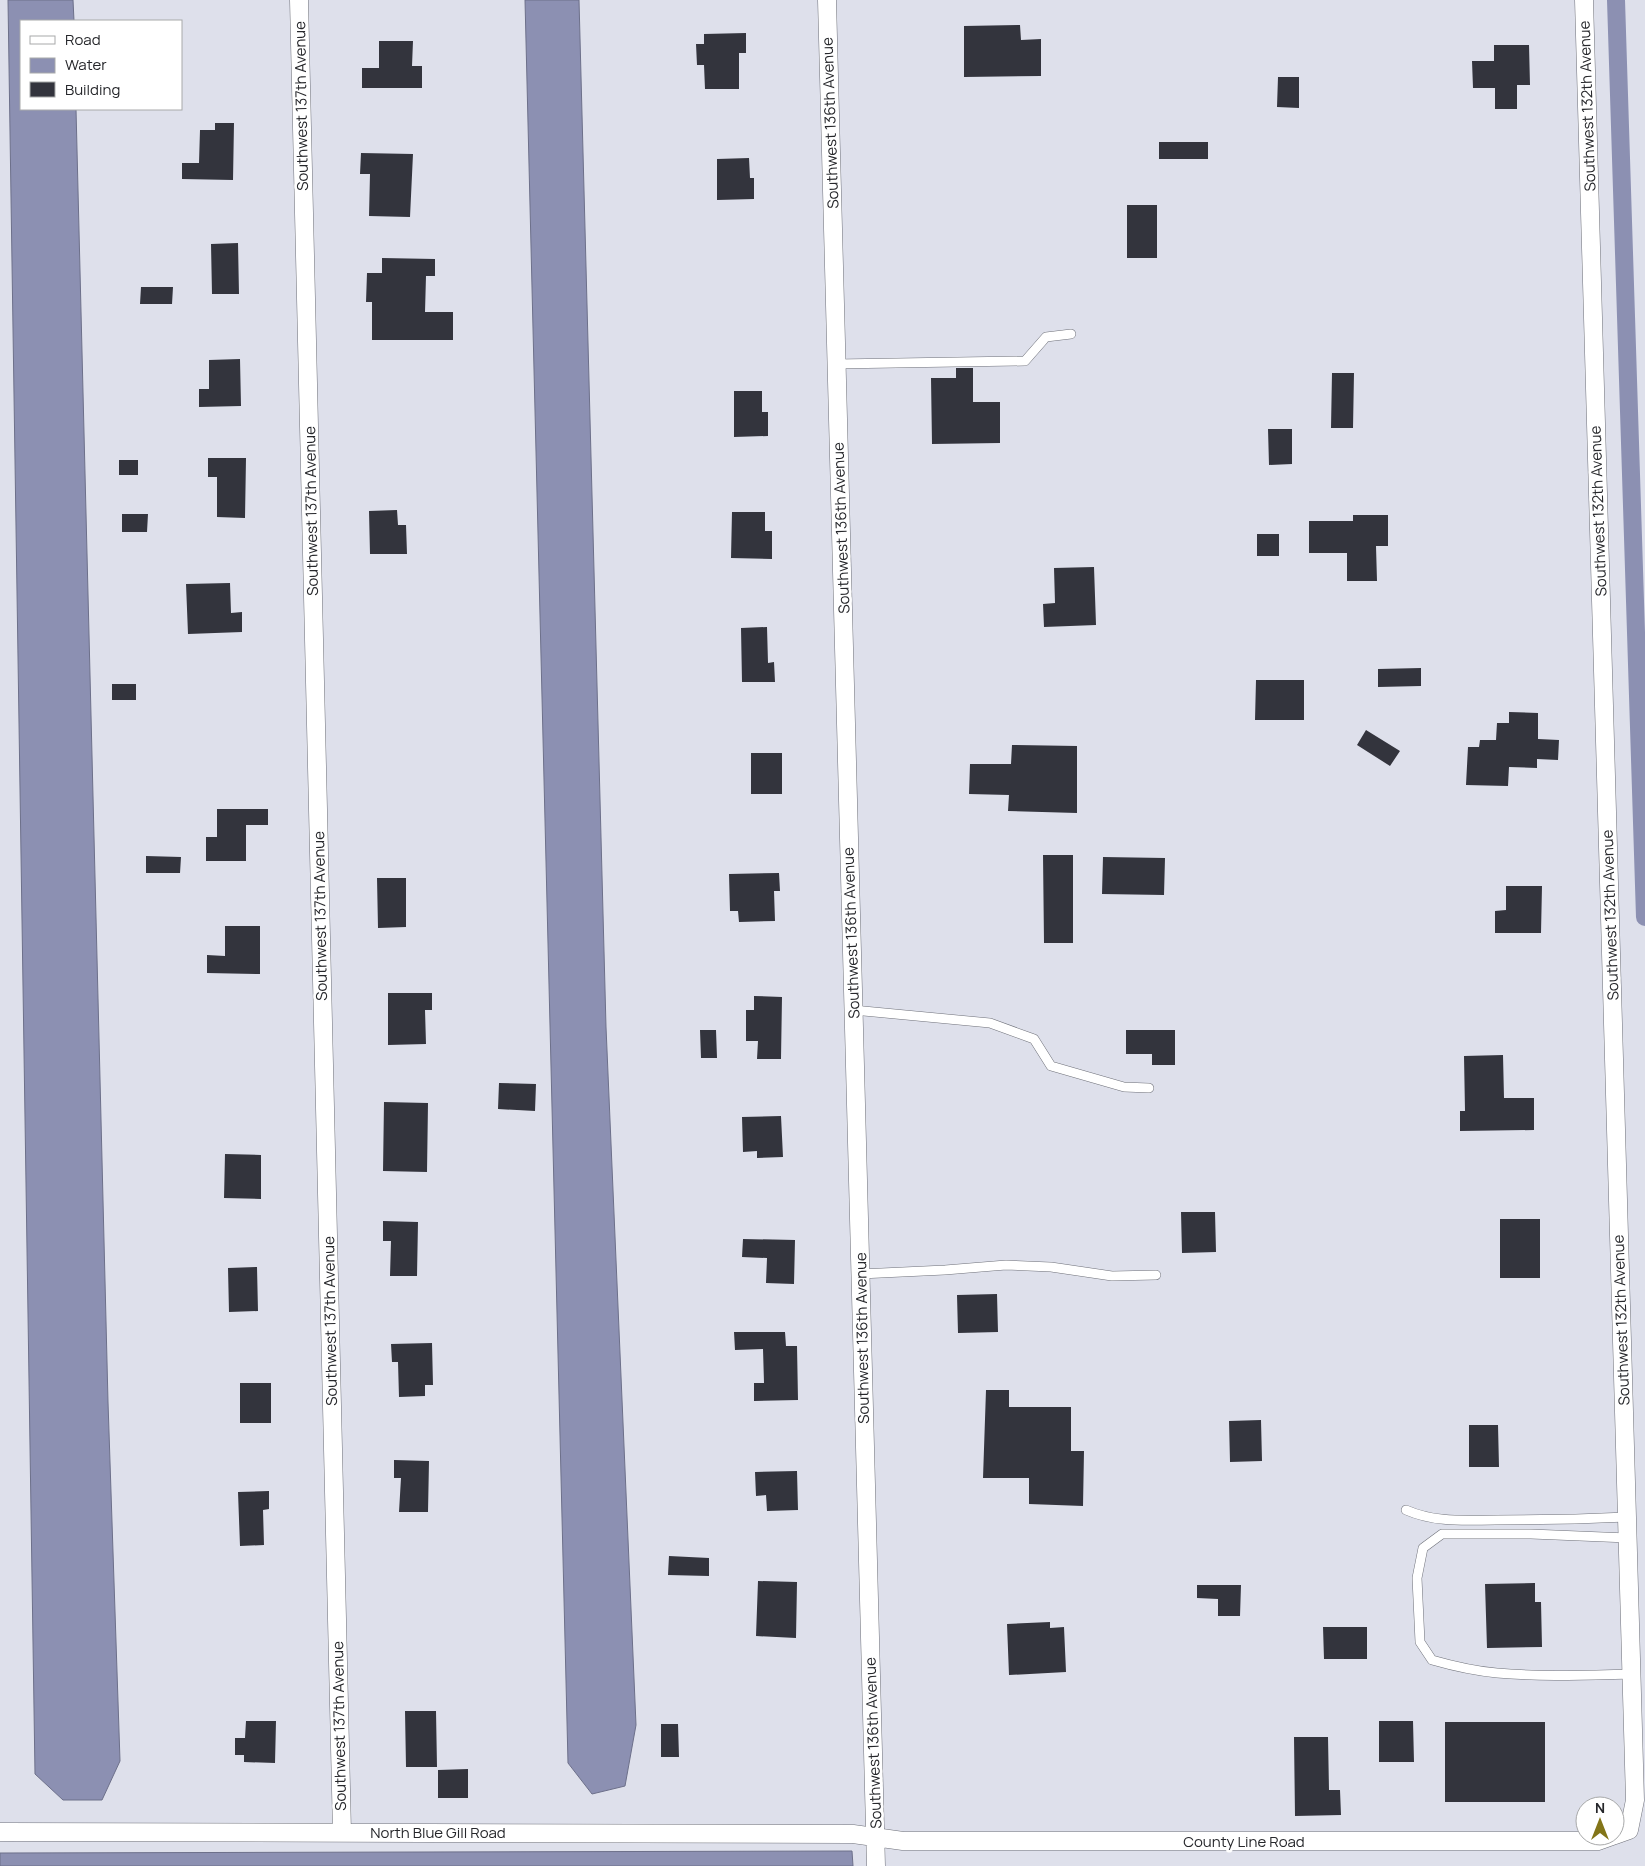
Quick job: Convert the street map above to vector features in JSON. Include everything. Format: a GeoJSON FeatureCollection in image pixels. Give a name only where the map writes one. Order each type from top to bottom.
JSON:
{"type":"FeatureCollection","features":[{"type":"Feature","properties":{"kind":"street","name":"Southwest 137th Avenue"},"geometry":{"type":"LineString","coordinates":[[299,0],[342,1832]]}},
{"type":"Feature","properties":{"kind":"street","name":"Southwest 136th Avenue"},"geometry":{"type":"LineString","coordinates":[[827,0],[876,1866]]}},
{"type":"Feature","properties":{"kind":"street","name":"Southwest 132th Avenue"},"geometry":{"type":"LineString","coordinates":[[1584,0],[1635,1800],[1625,1821]]}},
{"type":"Feature","properties":{"kind":"street","name":"North Blue Gill Road"},"geometry":{"type":"LineString","coordinates":[[0,1832],[853,1834],[875,1836]]}},
{"type":"Feature","properties":{"kind":"street","name":"County Line Road"},"geometry":{"type":"LineString","coordinates":[[875,1836],[904,1841],[1575,1841]]}},
{"type":"Feature","properties":{"kind":"lane"},"geometry":{"type":"LineString","coordinates":[[836,364],[1025,362],[1046,337],[1071,334]]}},
{"type":"Feature","properties":{"kind":"lane"},"geometry":{"type":"LineString","coordinates":[[853,1010],[990,1023],[1034,1039],[1051,1066],[1124,1087],[1149,1088]]}},
{"type":"Feature","properties":{"kind":"lane"},"geometry":{"type":"LineString","coordinates":[[860,1274],[1006,1265],[1051,1266],[1112,1276],[1156,1275]]}},
{"type":"Feature","properties":{"kind":"lane"},"geometry":{"type":"LineString","coordinates":[[1406,1510],[1419,1516],[1452,1521],[1627,1517]]}},
{"type":"Feature","properties":{"kind":"lane"},"geometry":{"type":"LineString","coordinates":[[1628,1538],[1531,1534],[1442,1534],[1423,1548],[1417,1578],[1420,1642],[1432,1660],[1497,1673],[1632,1674]]}},
{"type":"Feature","properties":{"kind":"water"},"geometry":{"type":"Polygon","coordinates":[[[8,0],[73,0],[74,20],[20,20],[20,110],[76,110],[108,1402],[120,1761],[102,1800],[63,1800],[35,1774],[8,0]]]}},
{"type":"Feature","properties":{"kind":"water"},"geometry":{"type":"Polygon","coordinates":[[[525,0],[579,0],[606,1027],[636,1725],[625,1786],[592,1794],[568,1763],[525,0]]]}},
{"type":"Feature","properties":{"kind":"water"},"geometry":{"type":"Polygon","coordinates":[[[852,1851],[853,1866],[0,1866],[0,1853],[852,1851]]]}},
{"type":"Feature","properties":{"kind":"building"},"geometry":{"type":"Polygon","coordinates":[[[1020,25],[1021,40],[1041,39],[1041,76],[964,77],[964,26],[1020,25]]]}},
{"type":"Feature","properties":{"kind":"building"},"geometry":{"type":"Polygon","coordinates":[[[746,33],[746,53],[739,53],[739,89],[705,89],[704,65],[697,65],[696,44],[704,44],[704,34],[746,33]]]}},
{"type":"Feature","properties":{"kind":"building"},"geometry":{"type":"Polygon","coordinates":[[[379,41],[413,41],[412,66],[422,66],[422,88],[362,88],[362,68],[379,68],[379,41]]]}},
{"type":"Feature","properties":{"kind":"building"},"geometry":{"type":"Polygon","coordinates":[[[1494,45],[1529,45],[1530,85],[1517,85],[1517,109],[1495,109],[1495,88],[1473,88],[1472,61],[1494,61],[1494,45]]]}},
{"type":"Feature","properties":{"kind":"building"},"geometry":{"type":"Polygon","coordinates":[[[1278,77],[1299,77],[1299,108],[1277,107],[1278,77]]]}},
{"type":"Feature","properties":{"kind":"building"},"geometry":{"type":"Polygon","coordinates":[[[215,123],[234,123],[233,180],[182,179],[182,163],[199,163],[200,130],[215,130],[215,123]]]}},
{"type":"Feature","properties":{"kind":"building"},"geometry":{"type":"Polygon","coordinates":[[[1159,142],[1208,142],[1208,159],[1159,159],[1159,142]]]}},
{"type":"Feature","properties":{"kind":"building"},"geometry":{"type":"Polygon","coordinates":[[[361,153],[413,154],[410,217],[369,216],[370,174],[360,174],[361,153]]]}},
{"type":"Feature","properties":{"kind":"building"},"geometry":{"type":"Polygon","coordinates":[[[749,158],[750,178],[754,178],[754,199],[717,200],[717,159],[749,158]]]}},
{"type":"Feature","properties":{"kind":"building"},"geometry":{"type":"Polygon","coordinates":[[[1127,205],[1157,205],[1157,258],[1127,258],[1127,205]]]}},
{"type":"Feature","properties":{"kind":"building"},"geometry":{"type":"Polygon","coordinates":[[[238,243],[239,294],[212,294],[211,244],[238,243]]]}},
{"type":"Feature","properties":{"kind":"building"},"geometry":{"type":"Polygon","coordinates":[[[382,258],[435,259],[435,276],[426,276],[425,312],[453,312],[453,340],[372,340],[372,302],[366,302],[367,273],[382,273],[382,258]]]}},
{"type":"Feature","properties":{"kind":"building"},"geometry":{"type":"Polygon","coordinates":[[[141,287],[173,287],[172,304],[140,304],[141,287]]]}},
{"type":"Feature","properties":{"kind":"building"},"geometry":{"type":"Polygon","coordinates":[[[240,359],[241,406],[199,407],[199,389],[209,389],[209,360],[240,359]]]}},
{"type":"Feature","properties":{"kind":"building"},"geometry":{"type":"Polygon","coordinates":[[[956,368],[973,368],[973,402],[1000,402],[1000,443],[932,444],[931,378],[956,378],[956,368]]]}},
{"type":"Feature","properties":{"kind":"building"},"geometry":{"type":"Polygon","coordinates":[[[1332,373],[1354,373],[1353,428],[1331,428],[1332,373]]]}},
{"type":"Feature","properties":{"kind":"building"},"geometry":{"type":"Polygon","coordinates":[[[734,391],[762,391],[762,412],[768,412],[768,436],[734,437],[734,391]]]}},
{"type":"Feature","properties":{"kind":"building"},"geometry":{"type":"Polygon","coordinates":[[[1268,429],[1292,429],[1292,464],[1269,465],[1268,429]]]}},
{"type":"Feature","properties":{"kind":"building"},"geometry":{"type":"Polygon","coordinates":[[[208,458],[246,458],[245,518],[217,517],[217,477],[208,477],[208,458]]]}},
{"type":"Feature","properties":{"kind":"building"},"geometry":{"type":"Polygon","coordinates":[[[119,460],[138,460],[138,475],[119,475],[119,460]]]}},
{"type":"Feature","properties":{"kind":"building"},"geometry":{"type":"Polygon","coordinates":[[[397,510],[398,525],[406,525],[407,554],[370,554],[369,511],[397,510]]]}},
{"type":"Feature","properties":{"kind":"building"},"geometry":{"type":"Polygon","coordinates":[[[732,512],[765,512],[765,531],[772,531],[772,559],[731,558],[732,512]]]}},
{"type":"Feature","properties":{"kind":"building"},"geometry":{"type":"Polygon","coordinates":[[[122,514],[148,514],[147,532],[122,532],[122,514]]]}},
{"type":"Feature","properties":{"kind":"building"},"geometry":{"type":"Polygon","coordinates":[[[1353,515],[1388,515],[1388,546],[1376,546],[1377,581],[1347,581],[1347,553],[1309,553],[1309,521],[1353,521],[1353,515]]]}},
{"type":"Feature","properties":{"kind":"building"},"geometry":{"type":"Polygon","coordinates":[[[1257,534],[1279,534],[1279,556],[1257,556],[1257,534]]]}},
{"type":"Feature","properties":{"kind":"building"},"geometry":{"type":"Polygon","coordinates":[[[1094,567],[1096,625],[1044,627],[1043,604],[1055,603],[1054,568],[1094,567]]]}},
{"type":"Feature","properties":{"kind":"building"},"geometry":{"type":"Polygon","coordinates":[[[230,583],[231,613],[242,612],[242,632],[188,634],[186,584],[230,583]]]}},
{"type":"Feature","properties":{"kind":"building"},"geometry":{"type":"Polygon","coordinates":[[[767,627],[768,663],[774,662],[775,682],[742,682],[741,628],[767,627]]]}},
{"type":"Feature","properties":{"kind":"building"},"geometry":{"type":"Polygon","coordinates":[[[1421,668],[1421,686],[1378,687],[1378,669],[1421,668]]]}},
{"type":"Feature","properties":{"kind":"building"},"geometry":{"type":"Polygon","coordinates":[[[1256,680],[1304,680],[1304,720],[1255,720],[1256,680]]]}},
{"type":"Feature","properties":{"kind":"building"},"geometry":{"type":"Polygon","coordinates":[[[112,684],[136,684],[136,700],[112,700],[112,684]]]}},
{"type":"Feature","properties":{"kind":"building"},"geometry":{"type":"Polygon","coordinates":[[[1509,712],[1538,713],[1538,739],[1559,740],[1558,760],[1537,759],[1537,768],[1509,767],[1508,786],[1466,785],[1468,747],[1479,747],[1480,740],[1496,740],[1497,723],[1509,723],[1509,712]]]}},
{"type":"Feature","properties":{"kind":"building"},"geometry":{"type":"Polygon","coordinates":[[[1366,730],[1400,751],[1390,766],[1357,745],[1366,730]]]}},
{"type":"Feature","properties":{"kind":"building"},"geometry":{"type":"Polygon","coordinates":[[[1012,745],[1077,746],[1077,813],[1008,811],[1009,795],[969,794],[970,764],[1011,764],[1012,745]]]}},
{"type":"Feature","properties":{"kind":"building"},"geometry":{"type":"Polygon","coordinates":[[[751,753],[782,753],[782,794],[751,794],[751,753]]]}},
{"type":"Feature","properties":{"kind":"building"},"geometry":{"type":"Polygon","coordinates":[[[217,809],[268,809],[268,825],[246,825],[246,861],[206,861],[206,837],[217,837],[217,809]]]}},
{"type":"Feature","properties":{"kind":"building"},"geometry":{"type":"Polygon","coordinates":[[[1043,855],[1073,855],[1073,943],[1044,943],[1043,855]]]}},
{"type":"Feature","properties":{"kind":"building"},"geometry":{"type":"Polygon","coordinates":[[[146,856],[181,857],[180,873],[146,873],[146,856]]]}},
{"type":"Feature","properties":{"kind":"building"},"geometry":{"type":"Polygon","coordinates":[[[1103,857],[1165,858],[1164,895],[1102,894],[1103,857]]]}},
{"type":"Feature","properties":{"kind":"building"},"geometry":{"type":"Polygon","coordinates":[[[779,873],[780,891],[774,891],[775,921],[739,922],[738,911],[730,911],[729,874],[779,873]]]}},
{"type":"Feature","properties":{"kind":"building"},"geometry":{"type":"Polygon","coordinates":[[[377,878],[406,878],[406,927],[378,928],[377,878]]]}},
{"type":"Feature","properties":{"kind":"building"},"geometry":{"type":"Polygon","coordinates":[[[1506,886],[1542,886],[1541,933],[1495,933],[1495,911],[1506,910],[1506,886]]]}},
{"type":"Feature","properties":{"kind":"building"},"geometry":{"type":"Polygon","coordinates":[[[225,926],[260,926],[260,974],[207,973],[207,955],[225,956],[225,926]]]}},
{"type":"Feature","properties":{"kind":"building"},"geometry":{"type":"Polygon","coordinates":[[[388,993],[432,993],[432,1010],[425,1010],[426,1044],[388,1045],[388,993]]]}},
{"type":"Feature","properties":{"kind":"building"},"geometry":{"type":"Polygon","coordinates":[[[754,996],[782,997],[781,1059],[757,1059],[758,1041],[746,1041],[746,1010],[754,1010],[754,996]]]}},
{"type":"Feature","properties":{"kind":"building"},"geometry":{"type":"Polygon","coordinates":[[[700,1030],[716,1030],[717,1058],[701,1058],[700,1030]]]}},
{"type":"Feature","properties":{"kind":"building"},"geometry":{"type":"Polygon","coordinates":[[[1126,1030],[1175,1030],[1175,1065],[1152,1065],[1152,1054],[1126,1054],[1126,1030]]]}},
{"type":"Feature","properties":{"kind":"building"},"geometry":{"type":"Polygon","coordinates":[[[1503,1055],[1504,1098],[1534,1098],[1534,1130],[1460,1131],[1460,1111],[1465,1111],[1464,1056],[1503,1055]]]}},
{"type":"Feature","properties":{"kind":"building"},"geometry":{"type":"Polygon","coordinates":[[[499,1083],[536,1084],[535,1111],[498,1109],[499,1083]]]}},
{"type":"Feature","properties":{"kind":"building"},"geometry":{"type":"Polygon","coordinates":[[[384,1102],[428,1103],[427,1172],[383,1171],[384,1102]]]}},
{"type":"Feature","properties":{"kind":"building"},"geometry":{"type":"Polygon","coordinates":[[[781,1116],[783,1157],[757,1158],[757,1151],[743,1152],[742,1117],[781,1116]]]}},
{"type":"Feature","properties":{"kind":"building"},"geometry":{"type":"Polygon","coordinates":[[[225,1154],[261,1155],[261,1199],[224,1198],[225,1154]]]}},
{"type":"Feature","properties":{"kind":"building"},"geometry":{"type":"Polygon","coordinates":[[[1181,1212],[1215,1212],[1216,1252],[1182,1253],[1181,1212]]]}},
{"type":"Feature","properties":{"kind":"building"},"geometry":{"type":"Polygon","coordinates":[[[1500,1219],[1540,1219],[1540,1278],[1500,1278],[1500,1219]]]}},
{"type":"Feature","properties":{"kind":"building"},"geometry":{"type":"Polygon","coordinates":[[[383,1221],[418,1222],[417,1276],[390,1276],[391,1241],[383,1241],[383,1221]]]}},
{"type":"Feature","properties":{"kind":"building"},"geometry":{"type":"Polygon","coordinates":[[[743,1239],[795,1240],[794,1284],[766,1283],[767,1258],[742,1257],[743,1239]]]}},
{"type":"Feature","properties":{"kind":"building"},"geometry":{"type":"Polygon","coordinates":[[[257,1267],[258,1311],[229,1312],[228,1268],[257,1267]]]}},
{"type":"Feature","properties":{"kind":"building"},"geometry":{"type":"Polygon","coordinates":[[[997,1294],[998,1332],[958,1333],[957,1295],[997,1294]]]}},
{"type":"Feature","properties":{"kind":"building"},"geometry":{"type":"Polygon","coordinates":[[[734,1332],[785,1332],[786,1346],[797,1346],[798,1400],[754,1401],[754,1383],[764,1383],[763,1349],[735,1350],[734,1332]]]}},
{"type":"Feature","properties":{"kind":"building"},"geometry":{"type":"Polygon","coordinates":[[[432,1343],[433,1385],[425,1385],[425,1396],[399,1397],[398,1362],[392,1362],[391,1344],[432,1343]]]}},
{"type":"Feature","properties":{"kind":"building"},"geometry":{"type":"Polygon","coordinates":[[[240,1383],[271,1383],[271,1423],[240,1423],[240,1383]]]}},
{"type":"Feature","properties":{"kind":"building"},"geometry":{"type":"Polygon","coordinates":[[[986,1390],[1009,1390],[1009,1407],[1071,1407],[1071,1451],[1084,1451],[1083,1506],[1029,1504],[1029,1478],[983,1478],[986,1390]]]}},
{"type":"Feature","properties":{"kind":"building"},"geometry":{"type":"Polygon","coordinates":[[[1261,1420],[1262,1461],[1230,1462],[1229,1421],[1261,1420]]]}},
{"type":"Feature","properties":{"kind":"building"},"geometry":{"type":"Polygon","coordinates":[[[1469,1425],[1498,1425],[1499,1467],[1469,1467],[1469,1425]]]}},
{"type":"Feature","properties":{"kind":"building"},"geometry":{"type":"Polygon","coordinates":[[[394,1460],[429,1461],[428,1512],[399,1512],[401,1478],[394,1478],[394,1460]]]}},
{"type":"Feature","properties":{"kind":"building"},"geometry":{"type":"Polygon","coordinates":[[[797,1471],[798,1510],[767,1511],[766,1495],[756,1496],[755,1472],[797,1471]]]}},
{"type":"Feature","properties":{"kind":"building"},"geometry":{"type":"Polygon","coordinates":[[[269,1491],[269,1509],[263,1510],[264,1545],[240,1546],[238,1492],[269,1491]]]}},
{"type":"Feature","properties":{"kind":"building"},"geometry":{"type":"Polygon","coordinates":[[[669,1556],[709,1558],[709,1576],[668,1575],[669,1556]]]}},
{"type":"Feature","properties":{"kind":"building"},"geometry":{"type":"Polygon","coordinates":[[[758,1581],[797,1582],[796,1638],[756,1636],[758,1581]]]}},
{"type":"Feature","properties":{"kind":"building"},"geometry":{"type":"Polygon","coordinates":[[[1535,1583],[1535,1602],[1541,1602],[1542,1647],[1487,1648],[1485,1584],[1535,1583]]]}},
{"type":"Feature","properties":{"kind":"building"},"geometry":{"type":"Polygon","coordinates":[[[1197,1585],[1241,1585],[1240,1616],[1218,1616],[1218,1599],[1197,1598],[1197,1585]]]}},
{"type":"Feature","properties":{"kind":"building"},"geometry":{"type":"Polygon","coordinates":[[[1050,1622],[1050,1628],[1064,1627],[1066,1672],[1009,1675],[1007,1624],[1050,1622]]]}},
{"type":"Feature","properties":{"kind":"building"},"geometry":{"type":"Polygon","coordinates":[[[1323,1627],[1367,1627],[1367,1659],[1324,1659],[1323,1627]]]}},
{"type":"Feature","properties":{"kind":"building"},"geometry":{"type":"Polygon","coordinates":[[[405,1711],[436,1711],[437,1767],[406,1767],[405,1711]]]}},
{"type":"Feature","properties":{"kind":"building"},"geometry":{"type":"Polygon","coordinates":[[[246,1721],[276,1721],[275,1763],[244,1762],[244,1755],[235,1755],[235,1738],[245,1738],[246,1721]]]}},
{"type":"Feature","properties":{"kind":"building"},"geometry":{"type":"Polygon","coordinates":[[[1379,1721],[1413,1721],[1414,1762],[1379,1762],[1379,1721]]]}},
{"type":"Feature","properties":{"kind":"building"},"geometry":{"type":"Polygon","coordinates":[[[1445,1722],[1545,1722],[1545,1802],[1445,1802],[1445,1722]]]}},
{"type":"Feature","properties":{"kind":"building"},"geometry":{"type":"Polygon","coordinates":[[[661,1724],[678,1724],[679,1757],[661,1757],[661,1724]]]}},
{"type":"Feature","properties":{"kind":"building"},"geometry":{"type":"Polygon","coordinates":[[[1294,1737],[1328,1737],[1329,1790],[1340,1790],[1341,1815],[1295,1816],[1294,1737]]]}},
{"type":"Feature","properties":{"kind":"building"},"geometry":{"type":"Polygon","coordinates":[[[468,1769],[468,1798],[438,1798],[438,1770],[468,1769]]]}},
{"type":"Feature","properties":{"kind":"waterway"},"geometry":{"type":"LineString","coordinates":[[1616,0],[1645,917]]}}]}
